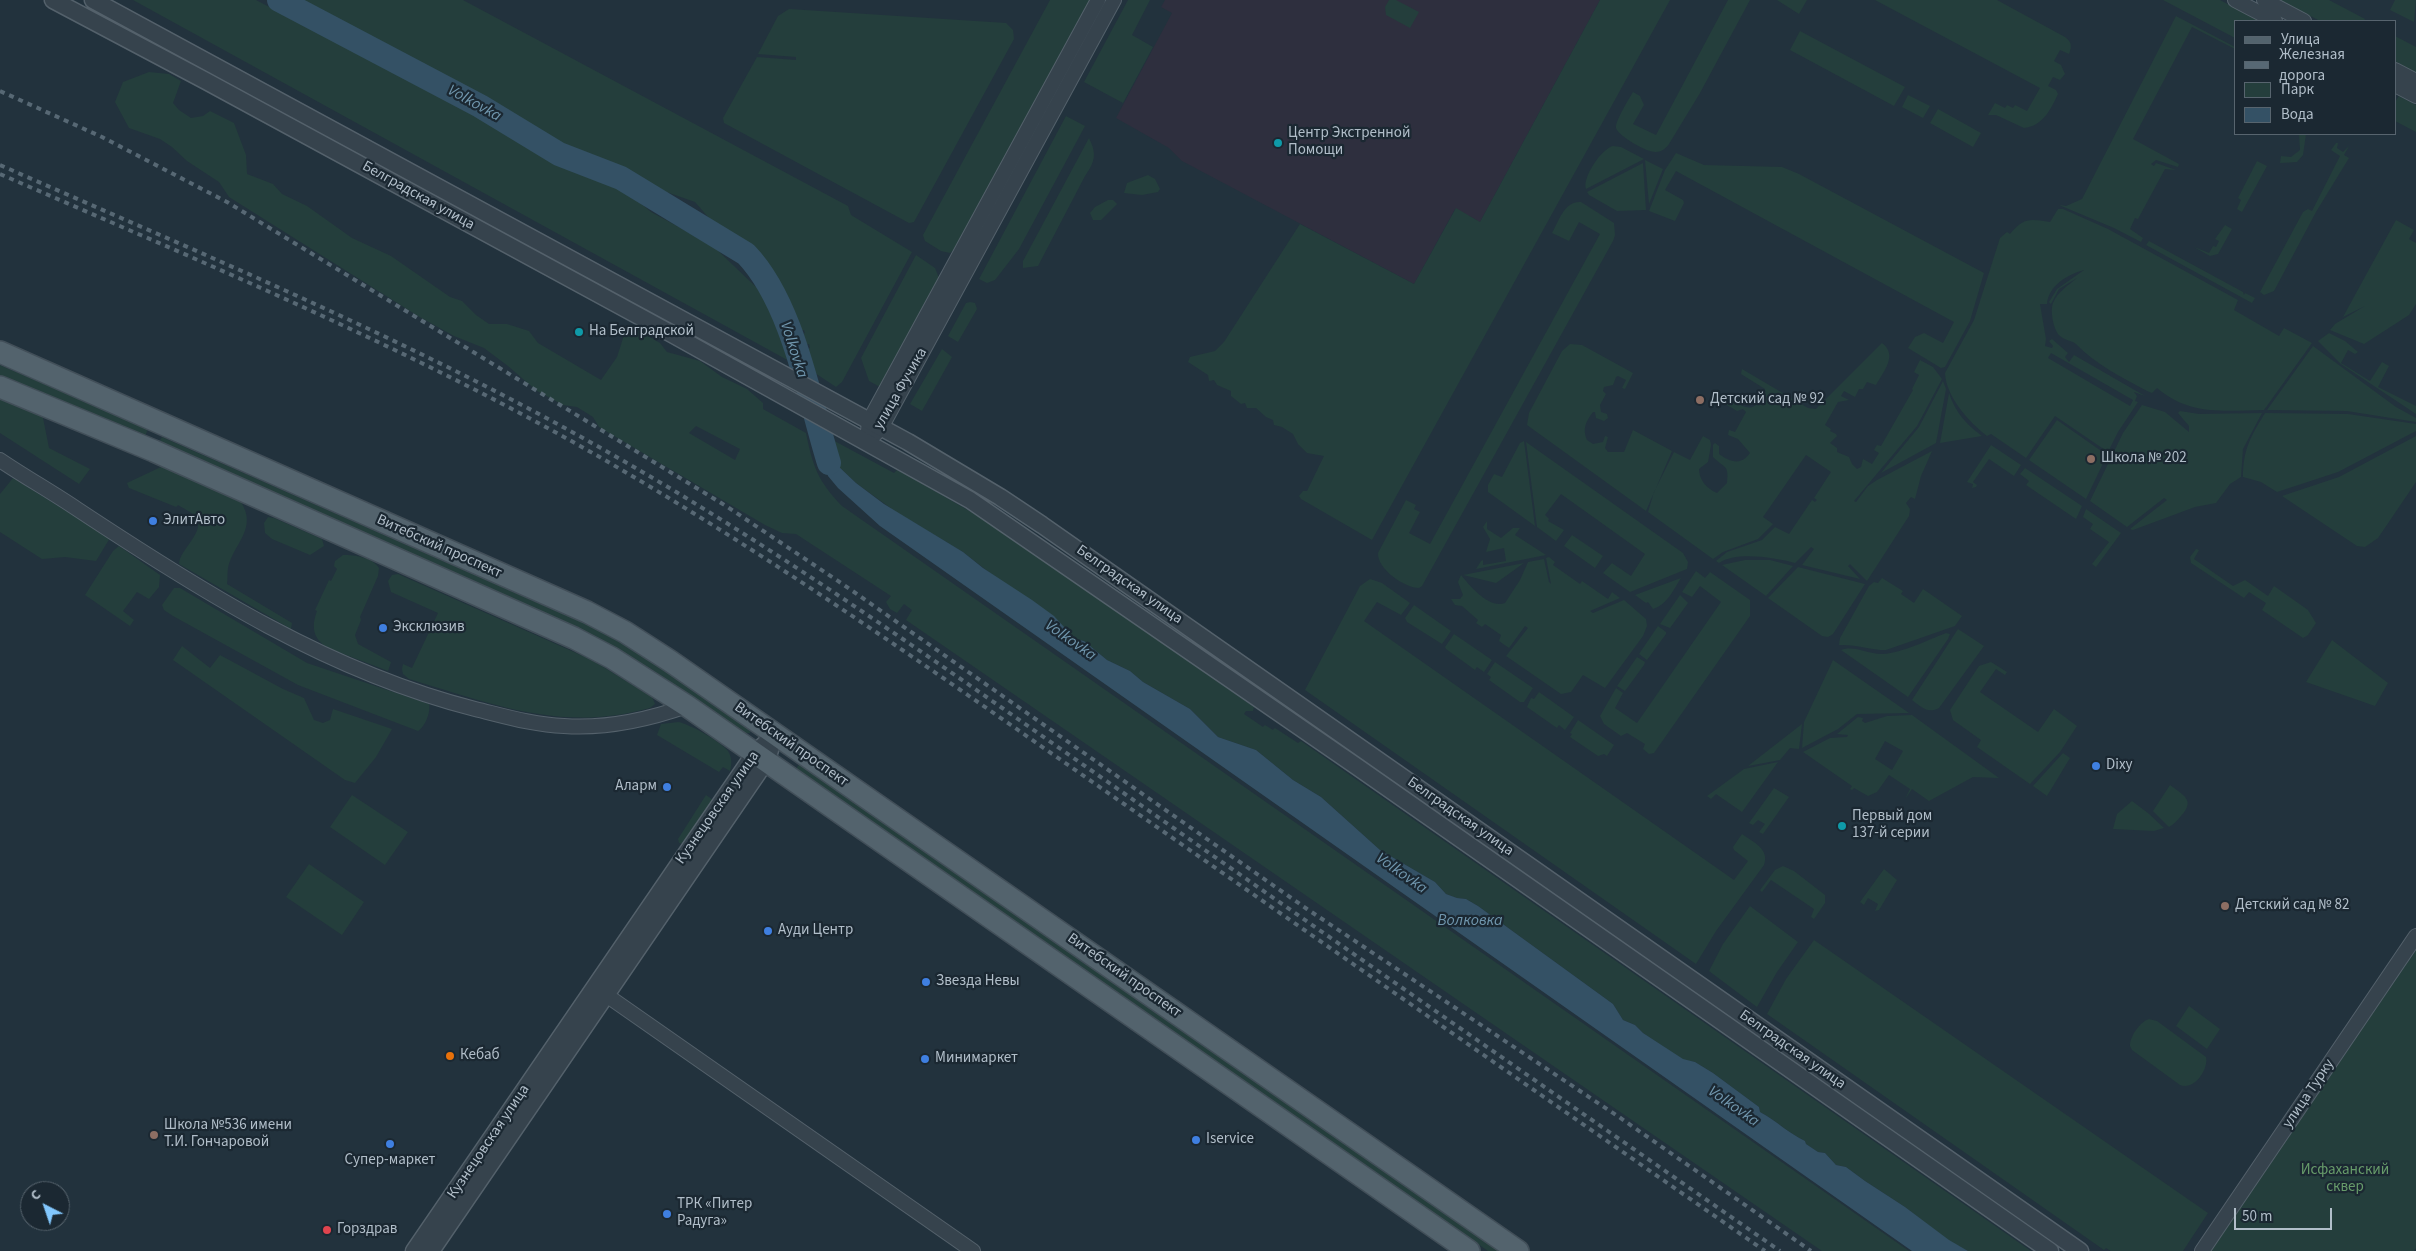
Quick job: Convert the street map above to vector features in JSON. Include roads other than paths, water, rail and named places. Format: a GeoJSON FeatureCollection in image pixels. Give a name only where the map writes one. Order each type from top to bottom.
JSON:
{"type":"FeatureCollection","features":[{"type":"Feature","properties":{"kind":"main road","name":"Витебский проспект"},"geometry":{"type":"LineString","coordinates":[[0,352],[587,612],[625,632],[776,734],[1518,1251]]}},
{"type":"Feature","properties":{"kind":"main road","name":"Витебский проспект"},"geometry":{"type":"LineString","coordinates":[[0,387],[154,451],[574,638],[612,658],[687,706],[761,757],[1469,1251]]}},
{"type":"Feature","properties":{"kind":"main road"},"geometry":{"type":"LineString","coordinates":[[154,451],[152,444],[154,435],[164,424]]}},
{"type":"Feature","properties":{"kind":"street","name":"Белградская улица"},"geometry":{"type":"LineString","coordinates":[[53,0],[206,80],[951,488],[1033,542],[2050,1251]]}},
{"type":"Feature","properties":{"kind":"street","name":"Белградская улица"},"geometry":{"type":"LineString","coordinates":[[93,0],[830,400],[992,492],[1042,525],[2080,1251]]}},
{"type":"Feature","properties":{"kind":"street","name":"улица Фучика"},"geometry":{"type":"LineString","coordinates":[[868,443],[875,425],[1098,0]]}},
{"type":"Feature","properties":{"kind":"street","name":"улица Фучика"},"geometry":{"type":"LineString","coordinates":[[875,425],[1114,0]]}},
{"type":"Feature","properties":{"kind":"street"},"geometry":{"type":"LineString","coordinates":[[2235,0],[2273,20]]}},
{"type":"Feature","properties":{"kind":"street"},"geometry":{"type":"LineString","coordinates":[[2264,0],[2302,20]]}},
{"type":"Feature","properties":{"kind":"street"},"geometry":{"type":"LineString","coordinates":[[2396,71],[2416,81]]}},
{"type":"Feature","properties":{"kind":"street"},"geometry":{"type":"LineString","coordinates":[[2396,86],[2416,96]]}},
{"type":"Feature","properties":{"kind":"street"},"geometry":{"type":"LineString","coordinates":[[0,460],[194,585],[302,645],[390,682],[447,702],[518,720],[564,726],[603,726],[643,720],[687,706]]}},
{"type":"Feature","properties":{"kind":"street","name":"Кузнецовская улица"},"geometry":{"type":"LineString","coordinates":[[414,1251],[600,991],[776,734]]}},
{"type":"Feature","properties":{"kind":"street","name":"улица Турку"},"geometry":{"type":"LineString","coordinates":[[2202,1251],[2416,936]]}},
{"type":"Feature","properties":{"kind":"street"},"geometry":{"type":"LineString","coordinates":[[600,991],[973,1251]]}},
{"type":"Feature","properties":{"kind":"street","name":"Кузнецовская улица"},"geometry":{"type":"LineString","coordinates":[[431,1251],[600,991]]}},
{"type":"Feature","properties":{"kind":"water","name":"Волковка"},"geometry":{"type":"Polygon","coordinates":[[[816,431],[829,438],[836,464],[856,483],[884,504],[963,552],[983,568],[1032,600],[1054,616],[1075,639],[1084,641],[1107,660],[1130,671],[1143,682],[1190,709],[1218,737],[1256,750],[1293,780],[1321,797],[1380,850],[1435,882],[1446,894],[1466,899],[1478,906],[1613,1004],[1623,1020],[1635,1025],[1643,1033],[1683,1059],[1695,1062],[1713,1073],[1759,1107],[1760,1112],[1805,1141],[1806,1144],[1818,1152],[1825,1153],[1836,1165],[1846,1167],[1949,1240],[1968,1251],[1912,1251],[880,526],[838,488],[828,476],[813,432],[816,431]]]}},
{"type":"Feature","properties":{"kind":"waterway","name":"Volkovka"},"geometry":{"type":"LineString","coordinates":[[279,0],[480,106],[559,154],[621,178],[746,254],[762,274],[776,298],[788,325],[798,353],[829,463]]}},
{"type":"Feature","properties":{"kind":"railway"},"geometry":{"type":"LineString","coordinates":[[0,91],[102,137],[227,202],[726,506],[844,585],[1307,909],[1619,1117],[1811,1251]]}},
{"type":"Feature","properties":{"kind":"railway"},"geometry":{"type":"LineString","coordinates":[[0,165],[303,298],[378,333],[526,407],[667,487],[800,570],[866,614],[1780,1251]]}},
{"type":"Feature","properties":{"kind":"railway"},"geometry":{"type":"LineString","coordinates":[[0,174],[306,308],[456,380],[603,459],[670,499],[802,582],[867,626],[1765,1251]]}},
{"type":"Feature","properties":{"kind":"place","name":"Центр Экстренной Помощи"},"geometry":{"type":"Point","coordinates":[1278,143]}},
{"type":"Feature","properties":{"kind":"place","name":"На Белградской"},"geometry":{"type":"Point","coordinates":[579,332]}},
{"type":"Feature","properties":{"kind":"place","name":"Детский сад № 92"},"geometry":{"type":"Point","coordinates":[1700,400]}},
{"type":"Feature","properties":{"kind":"place","name":"Школа № 202"},"geometry":{"type":"Point","coordinates":[2091,459]}},
{"type":"Feature","properties":{"kind":"place","name":"ЭлитАвто"},"geometry":{"type":"Point","coordinates":[153,521]}},
{"type":"Feature","properties":{"kind":"place","name":"Эксклюзив"},"geometry":{"type":"Point","coordinates":[383,628]}},
{"type":"Feature","properties":{"kind":"place","name":"Dixy"},"geometry":{"type":"Point","coordinates":[2096,766]}},
{"type":"Feature","properties":{"kind":"place","name":"Аларм"},"geometry":{"type":"Point","coordinates":[667,787]}},
{"type":"Feature","properties":{"kind":"place","name":"Первый дом 137-й серии"},"geometry":{"type":"Point","coordinates":[1842,826]}},
{"type":"Feature","properties":{"kind":"place","name":"Детский сад № 82"},"geometry":{"type":"Point","coordinates":[2225,906]}},
{"type":"Feature","properties":{"kind":"place","name":"Ауди Центр"},"geometry":{"type":"Point","coordinates":[768,931]}},
{"type":"Feature","properties":{"kind":"place","name":"Звезда Невы"},"geometry":{"type":"Point","coordinates":[926,982]}},
{"type":"Feature","properties":{"kind":"place","name":"Кебаб"},"geometry":{"type":"Point","coordinates":[450,1056]}},
{"type":"Feature","properties":{"kind":"place","name":"Минимаркет"},"geometry":{"type":"Point","coordinates":[925,1059]}},
{"type":"Feature","properties":{"kind":"place","name":"Школа №536 имени Т.И. Гончаровой"},"geometry":{"type":"Point","coordinates":[154,1135]}},
{"type":"Feature","properties":{"kind":"place","name":"Iservice"},"geometry":{"type":"Point","coordinates":[1196,1140]}},
{"type":"Feature","properties":{"kind":"place","name":"Супер-маркет"},"geometry":{"type":"Point","coordinates":[390,1144]}},
{"type":"Feature","properties":{"kind":"place","name":"ТРК «Питер Радуга»"},"geometry":{"type":"Point","coordinates":[667,1214]}},
{"type":"Feature","properties":{"kind":"place","name":"Горздрав"},"geometry":{"type":"Point","coordinates":[327,1230]}},
{"type":"Feature","properties":{"kind":"park label","name":"Исфаханский сквер"},"geometry":{"type":"Point","coordinates":[2345,1180]}}]}
